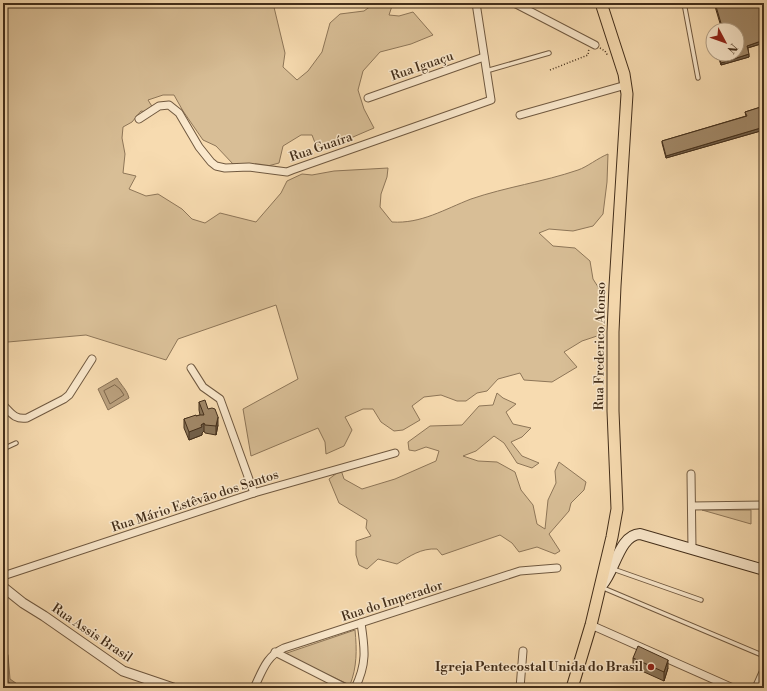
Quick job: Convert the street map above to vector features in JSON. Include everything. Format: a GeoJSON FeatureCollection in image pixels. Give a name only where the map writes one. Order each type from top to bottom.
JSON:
{"type":"FeatureCollection","features":[{"type":"Feature","properties":{"kind":"main road","name":"Rua Frederico Afonso"},"geometry":{"type":"LineString","coordinates":[[572,688],[591,625],[612,537],[617,509],[613,411],[613,346],[615,286],[626,110],[626,85],[624,74],[600,3]]}},
{"type":"Feature","properties":{"kind":"main road"},"geometry":{"type":"LineString","coordinates":[[600,587],[604,583],[625,543],[635,534],[692,548],[764,570]]}},
{"type":"Feature","properties":{"kind":"street"},"geometry":{"type":"LineString","coordinates":[[476,3],[486,71]]}},
{"type":"Feature","properties":{"kind":"street"},"geometry":{"type":"LineString","coordinates":[[514,3],[593,44]]}},
{"type":"Feature","properties":{"kind":"street","name":"Rua Iguaçu"},"geometry":{"type":"LineString","coordinates":[[368,98],[484,57]]}},
{"type":"Feature","properties":{"kind":"street","name":"Rua Guaíra"},"geometry":{"type":"LineString","coordinates":[[139,119],[159,106],[169,105],[180,113],[199,147],[216,166],[225,168],[254,168],[286,172],[491,100],[486,71]]}},
{"type":"Feature","properties":{"kind":"street"},"geometry":{"type":"LineString","coordinates":[[520,115],[626,85]]}},
{"type":"Feature","properties":{"kind":"street"},"geometry":{"type":"LineString","coordinates":[[3,405],[15,417],[20,419],[27,418],[64,399],[69,395],[92,359]]}},
{"type":"Feature","properties":{"kind":"street"},"geometry":{"type":"LineString","coordinates":[[191,368],[203,387],[220,399],[254,493]]}},
{"type":"Feature","properties":{"kind":"street","name":"Rua Mário Estêvão dos Santos"},"geometry":{"type":"LineString","coordinates":[[3,576],[254,493],[395,453]]}},
{"type":"Feature","properties":{"kind":"street"},"geometry":{"type":"LineString","coordinates":[[692,474],[692,548]]}},
{"type":"Feature","properties":{"kind":"street"},"geometry":{"type":"LineString","coordinates":[[692,506],[764,505]]}},
{"type":"Feature","properties":{"kind":"street","name":"Rua do Imperador"},"geometry":{"type":"LineString","coordinates":[[275,652],[520,572],[557,568]]}},
{"type":"Feature","properties":{"kind":"street","name":"Rua Assis Brasil"},"geometry":{"type":"LineString","coordinates":[[3,587],[23,603],[116,667],[130,674],[173,688]]}},
{"type":"Feature","properties":{"kind":"street"},"geometry":{"type":"LineString","coordinates":[[355,688],[360,678],[365,652],[360,623]]}},
{"type":"Feature","properties":{"kind":"street"},"geometry":{"type":"LineString","coordinates":[[591,625],[733,688]]}},
{"type":"Feature","properties":{"kind":"street"},"geometry":{"type":"LineString","coordinates":[[520,688],[523,651]]}},
{"type":"Feature","properties":{"kind":"street"},"geometry":{"type":"LineString","coordinates":[[254,688],[266,663],[275,652],[346,688]]}},
{"type":"Feature","properties":{"kind":"street"},"geometry":{"type":"LineString","coordinates":[[756,688],[764,670]]}},
{"type":"Feature","properties":{"kind":"lane"},"geometry":{"type":"LineString","coordinates":[[684,3],[698,78]]}},
{"type":"Feature","properties":{"kind":"lane"},"geometry":{"type":"LineString","coordinates":[[486,71],[548,53]]}},
{"type":"Feature","properties":{"kind":"lane"},"geometry":{"type":"LineString","coordinates":[[3,449],[16,443]]}},
{"type":"Feature","properties":{"kind":"lane"},"geometry":{"type":"LineString","coordinates":[[612,568],[701,600]]}},
{"type":"Feature","properties":{"kind":"lane"},"geometry":{"type":"LineString","coordinates":[[600,587],[764,656]]}},
{"type":"Feature","properties":{"kind":"path"},"geometry":{"type":"LineString","coordinates":[[550,70],[588,55],[593,44]]}},
{"type":"Feature","properties":{"kind":"shaded area"},"geometry":{"type":"Polygon","coordinates":[[[3,3],[273,3],[285,53],[283,67],[297,80],[308,71],[322,52],[330,23],[340,14],[364,11],[375,3],[393,3],[389,15],[399,16],[413,12],[433,35],[411,44],[380,52],[363,71],[358,90],[364,109],[374,128],[346,140],[317,148],[312,135],[301,135],[283,146],[279,163],[264,167],[233,164],[216,146],[203,140],[174,95],[163,95],[148,100],[153,108],[147,112],[141,111],[132,122],[123,127],[122,138],[125,154],[123,173],[136,176],[129,189],[146,196],[158,194],[182,209],[192,219],[205,223],[220,213],[256,222],[281,193],[287,181],[302,174],[312,175],[334,171],[388,168],[387,177],[381,194],[380,207],[392,222],[403,222],[413,221],[433,215],[484,195],[578,170],[608,154],[607,182],[603,214],[593,226],[573,231],[549,229],[539,233],[553,246],[575,248],[590,261],[593,279],[600,290],[605,317],[603,334],[582,341],[564,352],[577,367],[552,382],[524,380],[520,373],[498,379],[487,391],[477,393],[466,401],[457,401],[441,395],[424,397],[412,406],[420,420],[403,430],[394,431],[381,422],[373,409],[363,409],[345,417],[352,430],[344,446],[326,454],[325,442],[318,428],[251,456],[243,409],[298,379],[276,305],[178,339],[166,360],[86,335],[8,342],[3,339],[3,3]]]}},
{"type":"Feature","properties":{"kind":"shaded area"},"geometry":{"type":"Polygon","coordinates":[[[497,393],[503,398],[516,404],[506,412],[513,424],[531,428],[522,437],[511,442],[522,456],[539,463],[532,468],[517,463],[504,443],[494,436],[476,451],[463,456],[478,461],[497,462],[515,472],[521,490],[533,505],[537,524],[545,529],[548,500],[556,483],[555,471],[559,462],[586,482],[584,490],[571,503],[569,511],[549,534],[560,551],[555,554],[537,547],[519,552],[512,543],[500,535],[442,555],[437,549],[431,549],[416,553],[397,564],[378,559],[367,569],[359,565],[356,555],[356,541],[371,536],[366,528],[367,520],[339,503],[329,479],[341,470],[344,479],[362,489],[395,479],[436,461],[439,451],[426,447],[415,451],[409,450],[408,442],[430,426],[462,425],[479,406],[493,405],[497,393]]]}},
{"type":"Feature","properties":{"kind":"shaded area"},"geometry":{"type":"Polygon","coordinates":[[[702,510],[751,510],[751,524],[702,510]]]}},
{"type":"Feature","properties":{"kind":"shaded area"},"geometry":{"type":"Polygon","coordinates":[[[355,630],[356,658],[350,685],[284,654],[355,630]]]}},
{"type":"Feature","properties":{"kind":"water"},"geometry":{"type":"Polygon","coordinates":[[[117,378],[129,398],[108,410],[98,389],[117,378]]]}},
{"type":"Feature","properties":{"kind":"water"},"geometry":{"type":"Polygon","coordinates":[[[3,646],[8,655],[10,679],[23,688],[3,688],[3,646]]]}},
{"type":"Feature","properties":{"kind":"building"},"geometry":{"type":"Polygon","coordinates":[[[715,3],[764,3],[764,40],[747,46],[749,54],[745,55],[745,22],[721,22],[715,3]]]}},
{"type":"Feature","properties":{"kind":"building"},"geometry":{"type":"Polygon","coordinates":[[[764,106],[764,127],[666,156],[662,141],[747,116],[745,112],[764,106]]]}},
{"type":"Feature","properties":{"kind":"building"},"geometry":{"type":"Polygon","coordinates":[[[205,400],[208,409],[215,409],[218,417],[216,426],[205,425],[204,423],[201,425],[202,427],[189,432],[184,419],[196,415],[204,415],[199,402],[205,400]]]}},
{"type":"Feature","properties":{"kind":"building"},"geometry":{"type":"Polygon","coordinates":[[[638,646],[668,660],[664,672],[633,658],[638,646]]]}},
{"type":"Feature","properties":{"kind":"place","name":"Igreja Pentecostal Unida do Brasil"},"geometry":{"type":"Point","coordinates":[651,667]}}]}
